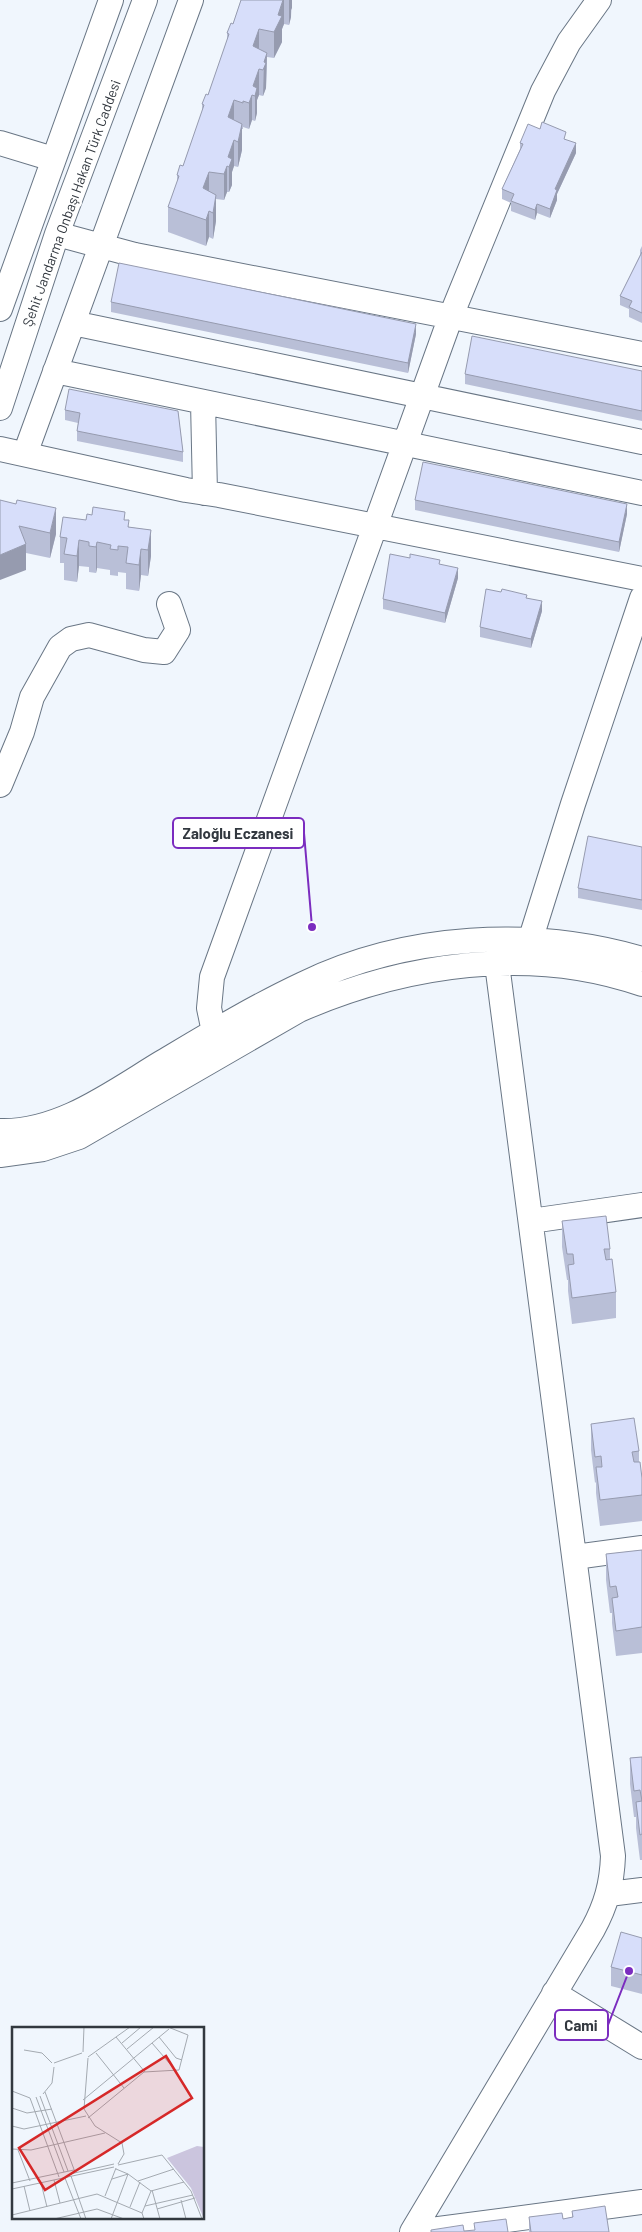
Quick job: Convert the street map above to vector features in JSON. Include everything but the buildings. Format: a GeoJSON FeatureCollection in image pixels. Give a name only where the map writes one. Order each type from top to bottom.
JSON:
{"type":"FeatureCollection","features":[{"type":"Feature","properties":{"kind":"street"},"geometry":{"type":"LineString","coordinates":[[2,298],[111,0]]}},
{"type":"Feature","properties":{"kind":"street","name":"Şehit Jandarma Onbaşı Hakan Türk Caddesi"},"geometry":{"type":"LineString","coordinates":[[0,408],[57,234],[145,0]]}},
{"type":"Feature","properties":{"kind":"street"},"geometry":{"type":"LineString","coordinates":[[25,454],[191,0]]}},
{"type":"Feature","properties":{"kind":"street"},"geometry":{"type":"LineString","coordinates":[[214,1032],[209,1008],[212,977],[451,316],[543,91],[569,42],[599,0]]}},
{"type":"Feature","properties":{"kind":"street"},"geometry":{"type":"LineString","coordinates":[[0,143],[53,159]]}},
{"type":"Feature","properties":{"kind":"street"},"geometry":{"type":"LineString","coordinates":[[57,234],[135,254],[642,354]]}},
{"type":"Feature","properties":{"kind":"street"},"geometry":{"type":"LineString","coordinates":[[73,323],[642,442]]}},
{"type":"Feature","properties":{"kind":"street"},"geometry":{"type":"LineString","coordinates":[[55,372],[642,494]]}},
{"type":"Feature","properties":{"kind":"street"},"geometry":{"type":"LineString","coordinates":[[203,402],[205,493]]}},
{"type":"Feature","properties":{"kind":"street"},"geometry":{"type":"LineString","coordinates":[[0,449],[205,493],[642,579]]}},
{"type":"Feature","properties":{"kind":"street"},"geometry":{"type":"LineString","coordinates":[[530,941],[573,804],[642,598]]}},
{"type":"Feature","properties":{"kind":"street"},"geometry":{"type":"LineString","coordinates":[[0,785],[22,732],[32,697],[60,647],[71,639],[89,636],[144,650],[164,652],[178,630],[169,604]]}},
{"type":"Feature","properties":{"kind":"street"},"geometry":{"type":"LineString","coordinates":[[0,1131],[16,1131],[42,1126],[96,1103],[214,1032],[304,983],[365,960],[451,942],[530,941],[594,947],[642,959]]}},
{"type":"Feature","properties":{"kind":"street"},"geometry":{"type":"LineString","coordinates":[[412,2232],[602,1912],[608,1894],[613,1856],[497,964]]}},
{"type":"Feature","properties":{"kind":"street"},"geometry":{"type":"LineString","coordinates":[[0,1155],[38,1151],[79,1137],[299,1010],[330,996],[363,985],[413,973],[497,964],[562,966],[642,984]]}},
{"type":"Feature","properties":{"kind":"street"},"geometry":{"type":"LineString","coordinates":[[532,1222],[642,1205]]}},
{"type":"Feature","properties":{"kind":"street"},"geometry":{"type":"LineString","coordinates":[[574,1557],[642,1548]]}},
{"type":"Feature","properties":{"kind":"street"},"geometry":{"type":"LineString","coordinates":[[608,1894],[642,1890]]}},
{"type":"Feature","properties":{"kind":"street"},"geometry":{"type":"LineString","coordinates":[[554,1994],[642,2047]]}},
{"type":"Feature","properties":{"kind":"street"},"geometry":{"type":"LineString","coordinates":[[418,2232],[642,2202]]}},
{"type":"Feature","properties":{"kind":"place","name":"Zaloğlu Eczanesi"},"geometry":{"type":"Point","coordinates":[312,927]}},
{"type":"Feature","properties":{"kind":"place","name":"Cami"},"geometry":{"type":"Point","coordinates":[629,1971]}}]}
